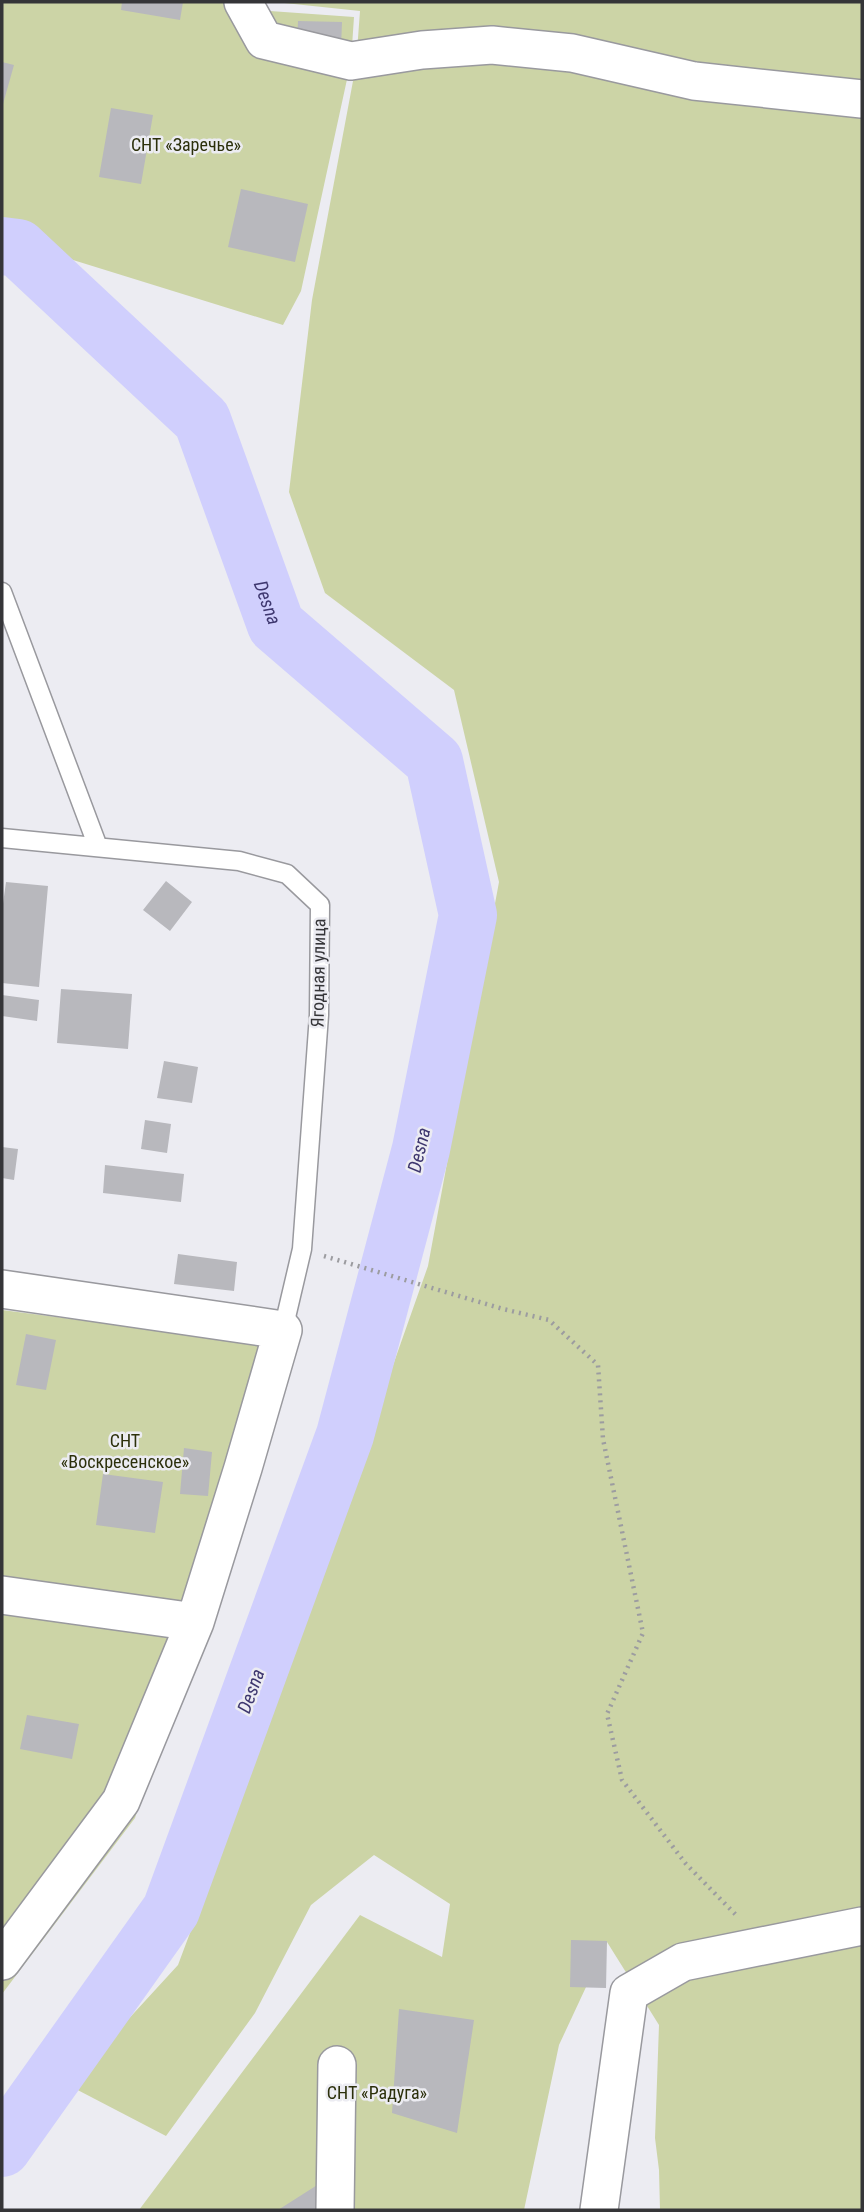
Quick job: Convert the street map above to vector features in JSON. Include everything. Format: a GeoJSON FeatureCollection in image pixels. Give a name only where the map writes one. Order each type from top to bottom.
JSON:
{"type":"FeatureCollection","features":[{"type":"Feature","properties":{"kind":"street"},"geometry":{"type":"LineString","coordinates":[[243,2],[264,40],[351,61],[422,50],[492,45],[572,53],[694,81],[862,99]]}},
{"type":"Feature","properties":{"kind":"street"},"geometry":{"type":"LineString","coordinates":[[2,1289],[283,1330],[195,1622],[121,1801],[2,1961]]}},
{"type":"Feature","properties":{"kind":"street"},"geometry":{"type":"LineString","coordinates":[[2,1594],[195,1622]]}},
{"type":"Feature","properties":{"kind":"street"},"geometry":{"type":"LineString","coordinates":[[599,2210],[629,1993],[683,1962],[862,1926]]}},
{"type":"Feature","properties":{"kind":"street"},"geometry":{"type":"LineString","coordinates":[[335,2210],[337,2065]]}},
{"type":"Feature","properties":{"kind":"lane"},"geometry":{"type":"LineString","coordinates":[[2,593],[98,847]]}},
{"type":"Feature","properties":{"kind":"lane","name":"Ягодная улица"},"geometry":{"type":"LineString","coordinates":[[2,838],[239,861],[287,874],[320,905],[319,1015],[302,1249],[283,1330]]}},
{"type":"Feature","properties":{"kind":"path"},"geometry":{"type":"LineString","coordinates":[[302,1249],[503,1310],[550,1320],[598,1365],[603,1439],[643,1633],[607,1714],[622,1780],[686,1864],[766,1945]]}},
{"type":"Feature","properties":{"kind":"green space","name":"СНТ «Заречье»"},"geometry":{"type":"Polygon","coordinates":[[[2,2],[263,2],[270,11],[354,17],[351,61],[301,291],[283,325],[2,238],[2,2]]]}},
{"type":"Feature","properties":{"kind":"green space","name":"СНТ «Радуга»"},"geometry":{"type":"Polygon","coordinates":[[[275,2],[862,2],[862,2210],[660,2210],[655,2138],[659,2025],[607,1942],[559,2045],[524,2210],[139,2210],[360,1915],[442,1957],[450,1904],[374,1855],[311,1905],[255,2013],[166,2136],[68,2085],[178,1965],[236,1810],[428,1266],[499,882],[454,690],[325,593],[289,492],[312,300],[356,65],[360,11],[275,2]]]}},
{"type":"Feature","properties":{"kind":"green space","name":"СНТ «Воскресенское»"},"geometry":{"type":"Polygon","coordinates":[[[2,1310],[288,1347],[135,1818],[2,1994],[2,1310]]]}},
{"type":"Feature","properties":{"kind":"building"},"geometry":{"type":"Polygon","coordinates":[[[122,2],[183,2],[180,20],[121,10],[122,2]]]}},
{"type":"Feature","properties":{"kind":"building"},"geometry":{"type":"Polygon","coordinates":[[[298,21],[342,22],[341,48],[297,46],[298,21]]]}},
{"type":"Feature","properties":{"kind":"building"},"geometry":{"type":"Polygon","coordinates":[[[2,62],[14,65],[3,104],[2,104],[2,62]]]}},
{"type":"Feature","properties":{"kind":"building"},"geometry":{"type":"Polygon","coordinates":[[[111,108],[153,115],[141,184],[99,177],[111,108]]]}},
{"type":"Feature","properties":{"kind":"building"},"geometry":{"type":"Polygon","coordinates":[[[241,189],[308,204],[295,262],[228,247],[241,189]]]}},
{"type":"Feature","properties":{"kind":"building"},"geometry":{"type":"Polygon","coordinates":[[[166,881],[192,902],[170,931],[143,910],[166,881]]]}},
{"type":"Feature","properties":{"kind":"building"},"geometry":{"type":"Polygon","coordinates":[[[6,882],[48,886],[39,987],[2,983],[2,911],[6,882]]]}},
{"type":"Feature","properties":{"kind":"building"},"geometry":{"type":"Polygon","coordinates":[[[61,989],[132,994],[128,1049],[57,1043],[61,989]]]}},
{"type":"Feature","properties":{"kind":"building"},"geometry":{"type":"Polygon","coordinates":[[[2,995],[39,1000],[37,1021],[2,1016],[2,995]]]}},
{"type":"Feature","properties":{"kind":"building"},"geometry":{"type":"Polygon","coordinates":[[[164,1061],[198,1067],[192,1103],[157,1098],[164,1061]]]}},
{"type":"Feature","properties":{"kind":"building"},"geometry":{"type":"Polygon","coordinates":[[[145,1120],[171,1124],[167,1153],[141,1149],[145,1120]]]}},
{"type":"Feature","properties":{"kind":"building"},"geometry":{"type":"Polygon","coordinates":[[[2,1147],[18,1149],[14,1180],[2,1178],[2,1147]]]}},
{"type":"Feature","properties":{"kind":"building"},"geometry":{"type":"Polygon","coordinates":[[[105,1165],[184,1174],[181,1202],[103,1193],[105,1165]]]}},
{"type":"Feature","properties":{"kind":"building"},"geometry":{"type":"Polygon","coordinates":[[[178,1254],[237,1262],[234,1291],[174,1284],[178,1254]]]}},
{"type":"Feature","properties":{"kind":"building"},"geometry":{"type":"Polygon","coordinates":[[[26,1334],[56,1340],[46,1390],[16,1385],[26,1334]]]}},
{"type":"Feature","properties":{"kind":"building"},"geometry":{"type":"Polygon","coordinates":[[[184,1448],[212,1452],[208,1496],[180,1494],[184,1448]]]}},
{"type":"Feature","properties":{"kind":"building"},"geometry":{"type":"Polygon","coordinates":[[[103,1474],[163,1482],[155,1533],[96,1525],[103,1474]]]}},
{"type":"Feature","properties":{"kind":"building"},"geometry":{"type":"Polygon","coordinates":[[[27,1715],[79,1724],[72,1759],[20,1749],[27,1715]]]}},
{"type":"Feature","properties":{"kind":"building"},"geometry":{"type":"Polygon","coordinates":[[[571,1940],[607,1941],[606,1988],[570,1987],[571,1940]]]}},
{"type":"Feature","properties":{"kind":"building"},"geometry":{"type":"Polygon","coordinates":[[[399,2009],[474,2020],[457,2133],[392,2113],[399,2009]]]}},
{"type":"Feature","properties":{"kind":"building"},"geometry":{"type":"Polygon","coordinates":[[[322,2182],[341,2210],[278,2210],[322,2182]]]}},
{"type":"Feature","properties":{"kind":"waterway","name":"Desna"},"geometry":{"type":"LineString","coordinates":[[2,246],[18,248],[202,420],[276,625],[434,761],[468,915],[421,1149],[345,1435],[171,1910],[2,2148]]}}]}
